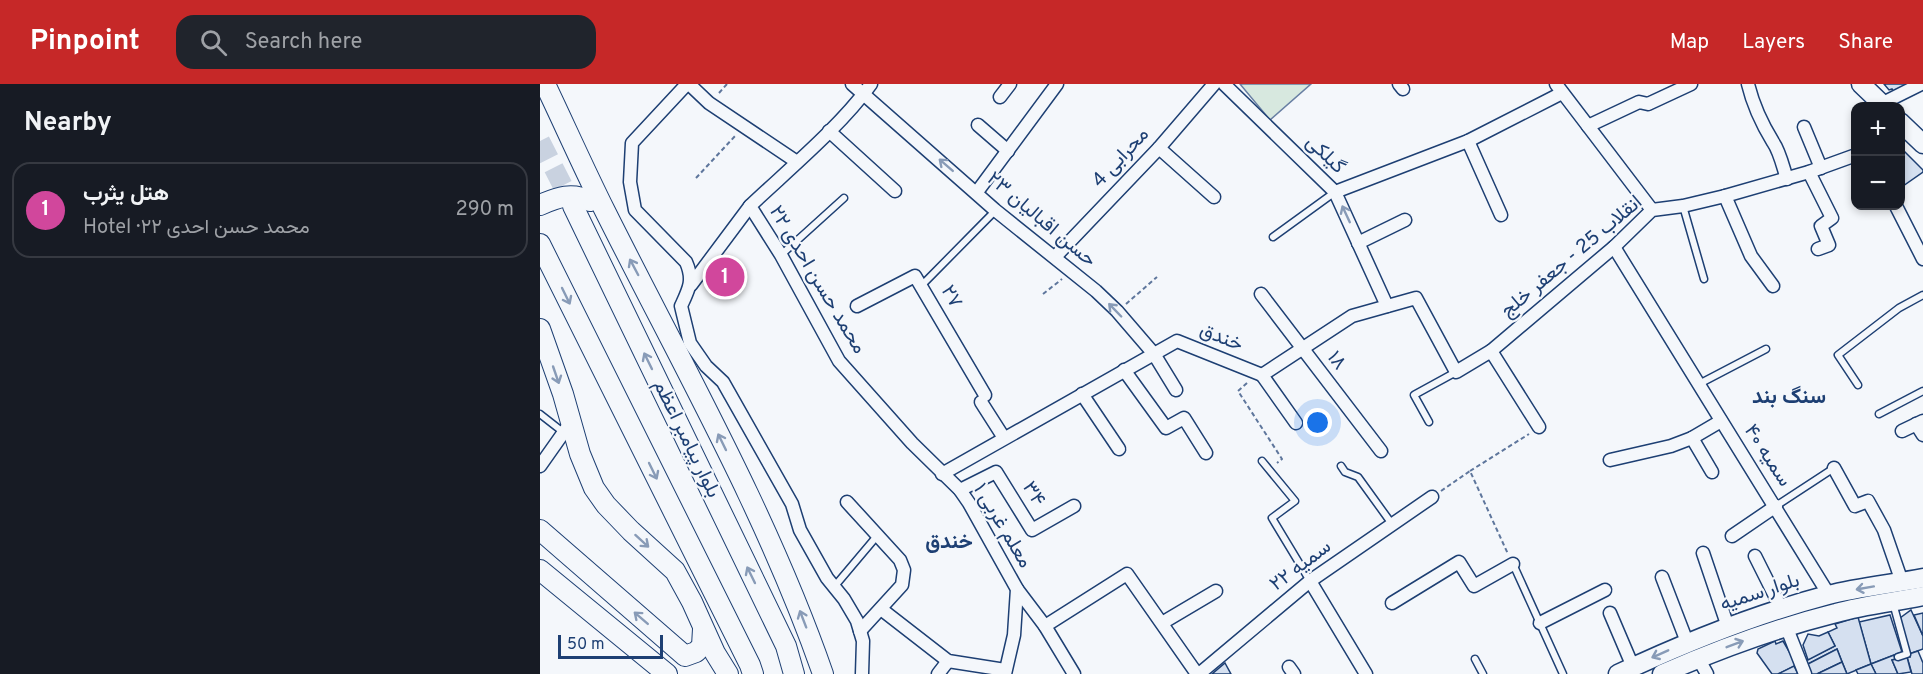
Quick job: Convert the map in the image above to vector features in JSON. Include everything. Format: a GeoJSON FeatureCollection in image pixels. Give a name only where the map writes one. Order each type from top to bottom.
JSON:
{"type":"FeatureCollection","features":[{"type":"Feature","properties":{"kind":"main road"},"geometry":{"type":"LineString","coordinates":[[545,84],[605,211],[681,355],[728,454],[795,597],[823,674]]}},
{"type":"Feature","properties":{"kind":"main road"},"geometry":{"type":"LineString","coordinates":[[1861,84],[1878,102]]}},
{"type":"Feature","properties":{"kind":"main road"},"geometry":{"type":"LineString","coordinates":[[1905,127],[1923,144]]}},
{"type":"Feature","properties":{"kind":"main road"},"geometry":{"type":"LineString","coordinates":[[540,205],[561,196],[580,196],[605,211]]}},
{"type":"Feature","properties":{"kind":"main road","name":"بلوار پیامبر اعظم"},"geometry":{"type":"LineString","coordinates":[[573,206],[786,646],[794,674]]}},
{"type":"Feature","properties":{"kind":"main road"},"geometry":{"type":"LineString","coordinates":[[540,244],[751,670]]}},
{"type":"Feature","properties":{"kind":"main road"},"geometry":{"type":"LineString","coordinates":[[540,329],[567,427],[594,488],[606,505],[631,531],[675,571],[728,674]]}},
{"type":"Feature","properties":{"kind":"main road"},"geometry":{"type":"LineString","coordinates":[[540,530],[678,650],[696,652],[702,646],[703,629]]}},
{"type":"Feature","properties":{"kind":"main road"},"geometry":{"type":"LineString","coordinates":[[540,570],[662,670],[668,658],[678,650]]}},
{"type":"Feature","properties":{"kind":"main road","name":"بلوار سمیه"},"geometry":{"type":"LineString","coordinates":[[1662,674],[1703,666],[1784,618],[1829,595],[1923,578]]}},
{"type":"Feature","properties":{"kind":"main road","name":"بلوار سمیه"},"geometry":{"type":"LineString","coordinates":[[1626,670],[1687,642],[1728,627],[1839,612],[1923,596]]}},
{"type":"Feature","properties":{"kind":"street"},"geometry":{"type":"LineString","coordinates":[[691,285],[686,262],[635,210],[630,182],[632,143],[688,84],[710,103],[797,162]]}},
{"type":"Feature","properties":{"kind":"street","name":"۲۳ حسن اقبالیان"},"geometry":{"type":"LineString","coordinates":[[852,84],[867,89],[996,210],[1072,271],[1117,311],[1154,354],[1176,390]]}},
{"type":"Feature","properties":{"kind":"street"},"geometry":{"type":"LineString","coordinates":[[999,97],[1010,84]]}},
{"type":"Feature","properties":{"kind":"street"},"geometry":{"type":"LineString","coordinates":[[977,192],[1057,84]]}},
{"type":"Feature","properties":{"kind":"street","name":"محرابی 4"},"geometry":{"type":"LineString","coordinates":[[1055,257],[1158,148],[1214,84]]}},
{"type":"Feature","properties":{"kind":"street","name":"گیلکی"},"geometry":{"type":"LineString","coordinates":[[1224,84],[1335,192],[1388,306]]}},
{"type":"Feature","properties":{"kind":"street"},"geometry":{"type":"LineString","coordinates":[[1587,126],[1639,102],[1648,104],[1691,84]]}},
{"type":"Feature","properties":{"kind":"street"},"geometry":{"type":"LineString","coordinates":[[1748,84],[1751,97],[1767,135],[1774,143],[1787,179]]}},
{"type":"Feature","properties":{"kind":"street"},"geometry":{"type":"LineString","coordinates":[[1889,102],[1921,84]]}},
{"type":"Feature","properties":{"kind":"street"},"geometry":{"type":"LineString","coordinates":[[1335,192],[1468,141],[1559,88],[1652,210]]}},
{"type":"Feature","properties":{"kind":"street","name":"۲۲ محمد حسن احدی"},"geometry":{"type":"LineString","coordinates":[[867,89],[829,131],[750,206],[781,255],[839,361],[942,474]]}},
{"type":"Feature","properties":{"kind":"street"},"geometry":{"type":"LineString","coordinates":[[978,125],[1008,151]]}},
{"type":"Feature","properties":{"kind":"street"},"geometry":{"type":"LineString","coordinates":[[1804,127],[1821,168]]}},
{"type":"Feature","properties":{"kind":"street"},"geometry":{"type":"LineString","coordinates":[[829,131],[895,191]]}},
{"type":"Feature","properties":{"kind":"street"},"geometry":{"type":"LineString","coordinates":[[1468,141],[1501,215]]}},
{"type":"Feature","properties":{"kind":"street"},"geometry":{"type":"LineString","coordinates":[[1158,148],[1214,197]]}},
{"type":"Feature","properties":{"kind":"street","name":"انقلاب 25 - جعفر خلج"},"geometry":{"type":"LineString","coordinates":[[1456,372],[1491,351],[1614,247],[1652,210],[1683,206],[1725,196],[1787,179],[1853,156]]}},
{"type":"Feature","properties":{"kind":"street"},"geometry":{"type":"LineString","coordinates":[[1809,172],[1832,218],[1821,226],[1829,245],[1818,249]]}},
{"type":"Feature","properties":{"kind":"street"},"geometry":{"type":"LineString","coordinates":[[1725,196],[1751,255],[1773,286]]}},
{"type":"Feature","properties":{"kind":"street"},"geometry":{"type":"LineString","coordinates":[[750,206],[691,285],[681,306],[690,343],[706,366],[723,382],[792,504],[800,530],[827,578],[857,621],[863,641],[862,674]]}},
{"type":"Feature","properties":{"kind":"street"},"geometry":{"type":"LineString","coordinates":[[1898,210],[1923,259]]}},
{"type":"Feature","properties":{"kind":"street"},"geometry":{"type":"LineString","coordinates":[[1358,243],[1405,220]]}},
{"type":"Feature","properties":{"kind":"street","name":"سمیه ۴۰"},"geometry":{"type":"LineString","coordinates":[[1614,247],[1829,595]]}},
{"type":"Feature","properties":{"kind":"street","name":"۲۷"},"geometry":{"type":"LineString","coordinates":[[857,306],[915,276],[922,285],[1004,438]]}},
{"type":"Feature","properties":{"kind":"street","name":"۱۸"},"geometry":{"type":"LineString","coordinates":[[1261,294],[1381,451]]}},
{"type":"Feature","properties":{"kind":"street"},"geometry":{"type":"LineString","coordinates":[[1296,423],[1260,374],[1352,316],[1416,298],[1456,372]]}},
{"type":"Feature","properties":{"kind":"street","name":"خندق"},"geometry":{"type":"LineString","coordinates":[[942,474],[1177,341],[1260,374]]}},
{"type":"Feature","properties":{"kind":"street"},"geometry":{"type":"LineString","coordinates":[[1491,351],[1539,427]]}},
{"type":"Feature","properties":{"kind":"street"},"geometry":{"type":"LineString","coordinates":[[1124,370],[1166,428],[1184,418],[1206,453]]}},
{"type":"Feature","properties":{"kind":"street"},"geometry":{"type":"LineString","coordinates":[[1082,394],[1119,449]]}},
{"type":"Feature","properties":{"kind":"street"},"geometry":{"type":"LineString","coordinates":[[1610,460],[1671,446],[1692,438],[1721,421]]}},
{"type":"Feature","properties":{"kind":"street"},"geometry":{"type":"LineString","coordinates":[[1902,431],[1919,422],[1923,435]]}},
{"type":"Feature","properties":{"kind":"street"},"geometry":{"type":"LineString","coordinates":[[540,466],[567,427]]}},
{"type":"Feature","properties":{"kind":"street"},"geometry":{"type":"LineString","coordinates":[[1692,438],[1712,472]]}},
{"type":"Feature","properties":{"kind":"street"},"geometry":{"type":"LineString","coordinates":[[1833,468],[1855,506],[1868,501],[1884,530],[1902,582]]}},
{"type":"Feature","properties":{"kind":"street","name":"۳۴"},"geometry":{"type":"LineString","coordinates":[[960,490],[996,472],[1032,530],[1074,506]]}},
{"type":"Feature","properties":{"kind":"street","name":"معلم غربی ۱"},"geometry":{"type":"LineString","coordinates":[[942,474],[960,490],[969,503],[1017,589],[1014,634],[1005,672]]}},
{"type":"Feature","properties":{"kind":"street","name":"سمیه ۲۲"},"geometry":{"type":"LineString","coordinates":[[1198,674],[1310,581],[1432,497]]}},
{"type":"Feature","properties":{"kind":"street"},"geometry":{"type":"LineString","coordinates":[[847,502],[900,560],[904,570],[902,585],[860,631]]}},
{"type":"Feature","properties":{"kind":"street"},"geometry":{"type":"LineString","coordinates":[[1732,536],[1776,506]]}},
{"type":"Feature","properties":{"kind":"street"},"geometry":{"type":"LineString","coordinates":[[1703,553],[1728,627]]}},
{"type":"Feature","properties":{"kind":"street"},"geometry":{"type":"LineString","coordinates":[[1755,556],[1784,618],[1805,674]]}},
{"type":"Feature","properties":{"kind":"street"},"geometry":{"type":"LineString","coordinates":[[1392,603],[1459,562],[1474,586],[1513,564]]}},
{"type":"Feature","properties":{"kind":"street"},"geometry":{"type":"LineString","coordinates":[[1045,626],[1128,574],[1198,674]]}},
{"type":"Feature","properties":{"kind":"street"},"geometry":{"type":"LineString","coordinates":[[1662,577],[1687,642]]}},
{"type":"Feature","properties":{"kind":"street"},"geometry":{"type":"LineString","coordinates":[[1310,581],[1366,674]]}},
{"type":"Feature","properties":{"kind":"street"},"geometry":{"type":"LineString","coordinates":[[1017,589],[1045,626],[1074,674]]}},
{"type":"Feature","properties":{"kind":"street"},"geometry":{"type":"LineString","coordinates":[[1162,623],[1216,591]]}},
{"type":"Feature","properties":{"kind":"street"},"geometry":{"type":"LineString","coordinates":[[1540,623],[1605,591]]}},
{"type":"Feature","properties":{"kind":"street"},"geometry":{"type":"LineString","coordinates":[[881,609],[948,661],[1005,672]]}},
{"type":"Feature","properties":{"kind":"street"},"geometry":{"type":"LineString","coordinates":[[1611,613],[1626,670]]}},
{"type":"Feature","properties":{"kind":"street"},"geometry":{"type":"LineString","coordinates":[[938,674],[948,661]]}},
{"type":"Feature","properties":{"kind":"lane"},"geometry":{"type":"LineString","coordinates":[[1273,237],[1335,192]]}},
{"type":"Feature","properties":{"kind":"lane"},"geometry":{"type":"LineString","coordinates":[[781,255],[844,198]]}},
{"type":"Feature","properties":{"kind":"lane"},"geometry":{"type":"LineString","coordinates":[[1683,206],[1704,279]]}},
{"type":"Feature","properties":{"kind":"lane"},"geometry":{"type":"LineString","coordinates":[[922,285],[996,210]]}},
{"type":"Feature","properties":{"kind":"lane"},"geometry":{"type":"LineString","coordinates":[[1858,385],[1838,356],[1899,308],[1923,295]]}},
{"type":"Feature","properties":{"kind":"lane"},"geometry":{"type":"LineString","coordinates":[[1699,384],[1766,349]]}},
{"type":"Feature","properties":{"kind":"lane"},"geometry":{"type":"LineString","coordinates":[[1429,422],[1414,395],[1456,372]]}},
{"type":"Feature","properties":{"kind":"lane"},"geometry":{"type":"LineString","coordinates":[[1879,414],[1923,391]]}},
{"type":"Feature","properties":{"kind":"lane"},"geometry":{"type":"LineString","coordinates":[[540,414],[567,427]]}},
{"type":"Feature","properties":{"kind":"lane"},"geometry":{"type":"LineString","coordinates":[[1262,461],[1295,501],[1272,518],[1310,581]]}},
{"type":"Feature","properties":{"kind":"lane"},"geometry":{"type":"LineString","coordinates":[[1341,466],[1345,472],[1358,477],[1392,524]]}},
{"type":"Feature","properties":{"kind":"lane"},"geometry":{"type":"LineString","coordinates":[[1776,506],[1833,468]]}},
{"type":"Feature","properties":{"kind":"lane"},"geometry":{"type":"LineString","coordinates":[[834,587],[878,536]]}},
{"type":"Feature","properties":{"kind":"lane"},"geometry":{"type":"LineString","coordinates":[[1513,564],[1563,674]]}},
{"type":"Feature","properties":{"kind":"lane"},"geometry":{"type":"LineString","coordinates":[[1893,602],[1907,654],[1898,657]]}},
{"type":"Feature","properties":{"kind":"lane"},"geometry":{"type":"LineString","coordinates":[[1475,659],[1483,674]]}},
{"type":"Feature","properties":{"kind":"path"},"geometry":{"type":"LineString","coordinates":[[696,178],[744,127]]}},
{"type":"Feature","properties":{"kind":"path"},"geometry":{"type":"LineString","coordinates":[[1043,294],[1072,271]]}},
{"type":"Feature","properties":{"kind":"path"},"geometry":{"type":"LineString","coordinates":[[1117,311],[1157,277]]}},
{"type":"Feature","properties":{"kind":"path"},"geometry":{"type":"LineString","coordinates":[[1260,374],[1238,391],[1282,459],[1269,469]]}},
{"type":"Feature","properties":{"kind":"path"},"geometry":{"type":"LineString","coordinates":[[1432,497],[1539,427]]}},
{"type":"Feature","properties":{"kind":"path"},"geometry":{"type":"LineString","coordinates":[[1470,471],[1513,564]]}},
{"type":"Feature","properties":{"kind":"shaded area"},"geometry":{"type":"Polygon","coordinates":[[[1240,84],[1311,84],[1270,120],[1240,84]]]}},
{"type":"Feature","properties":{"kind":"building"},"geometry":{"type":"Polygon","coordinates":[[[1884,84],[1916,84],[1895,95],[1892,89],[1889,90],[1884,84]]]}},
{"type":"Feature","properties":{"kind":"building"},"geometry":{"type":"Polygon","coordinates":[[[1905,152],[1923,170],[1905,185],[1905,152]]]}},
{"type":"Feature","properties":{"kind":"building"},"geometry":{"type":"Polygon","coordinates":[[[1911,610],[1923,636],[1923,649],[1909,654],[1900,618],[1911,610]]]}},
{"type":"Feature","properties":{"kind":"building"},"geometry":{"type":"Polygon","coordinates":[[[1923,613],[1923,636],[1914,615],[1923,613]]]}},
{"type":"Feature","properties":{"kind":"building"},"geometry":{"type":"Polygon","coordinates":[[[1890,615],[1902,652],[1871,664],[1859,622],[1890,615]]]}},
{"type":"Feature","properties":{"kind":"building"},"geometry":{"type":"Polygon","coordinates":[[[1858,617],[1871,664],[1847,674],[1837,649],[1806,665],[1803,662],[1835,646],[1828,632],[1837,628],[1835,624],[1858,617]]]}},
{"type":"Feature","properties":{"kind":"building"},"geometry":{"type":"Polygon","coordinates":[[[1828,632],[1835,646],[1808,660],[1803,645],[1808,634],[1819,636],[1828,632]]]}},
{"type":"Feature","properties":{"kind":"building"},"geometry":{"type":"Polygon","coordinates":[[[1775,641],[1776,644],[1783,641],[1797,665],[1778,674],[1772,674],[1757,653],[1758,649],[1775,641]]]}},
{"type":"Feature","properties":{"kind":"building"},"geometry":{"type":"Polygon","coordinates":[[[1837,649],[1842,662],[1817,674],[1811,674],[1806,665],[1837,649]]]}},
{"type":"Feature","properties":{"kind":"building"},"geometry":{"type":"Polygon","coordinates":[[[1918,651],[1923,663],[1923,674],[1912,674],[1907,657],[1918,651]]]}},
{"type":"Feature","properties":{"kind":"building"},"geometry":{"type":"Polygon","coordinates":[[[1894,655],[1895,659],[1892,660],[1898,674],[1876,674],[1871,664],[1894,655]]]}},
{"type":"Feature","properties":{"kind":"building"},"geometry":{"type":"Polygon","coordinates":[[[1907,657],[1911,672],[1898,674],[1892,660],[1907,657]]]}},
{"type":"Feature","properties":{"kind":"building"},"geometry":{"type":"Polygon","coordinates":[[[1842,662],[1847,674],[1817,674],[1842,662]]]}},
{"type":"Feature","properties":{"kind":"building"},"geometry":{"type":"Polygon","coordinates":[[[1225,663],[1231,674],[1212,674],[1225,663]]]}},
{"type":"Feature","properties":{"kind":"building"},"geometry":{"type":"Polygon","coordinates":[[[1871,664],[1876,674],[1858,674],[1856,670],[1871,664]]]}},
{"type":"Feature","properties":{"kind":"building"},"geometry":{"type":"Polygon","coordinates":[[[1794,666],[1798,674],[1778,674],[1794,666]]]}},
{"type":"Feature","properties":{"kind":"tunnel"},"geometry":{"type":"LineString","coordinates":[[540,141],[573,206]]}},
{"type":"Feature","properties":{"kind":"place","name":"هتل یثرب"},"geometry":{"type":"Point","coordinates":[725,277]}},
{"type":"Feature","properties":{"kind":"district","name":"سنگ بند"},"geometry":{"type":"Point","coordinates":[1789,397]}},
{"type":"Feature","properties":{"kind":"district","name":"خندق"},"geometry":{"type":"Point","coordinates":[949,542]}}]}
